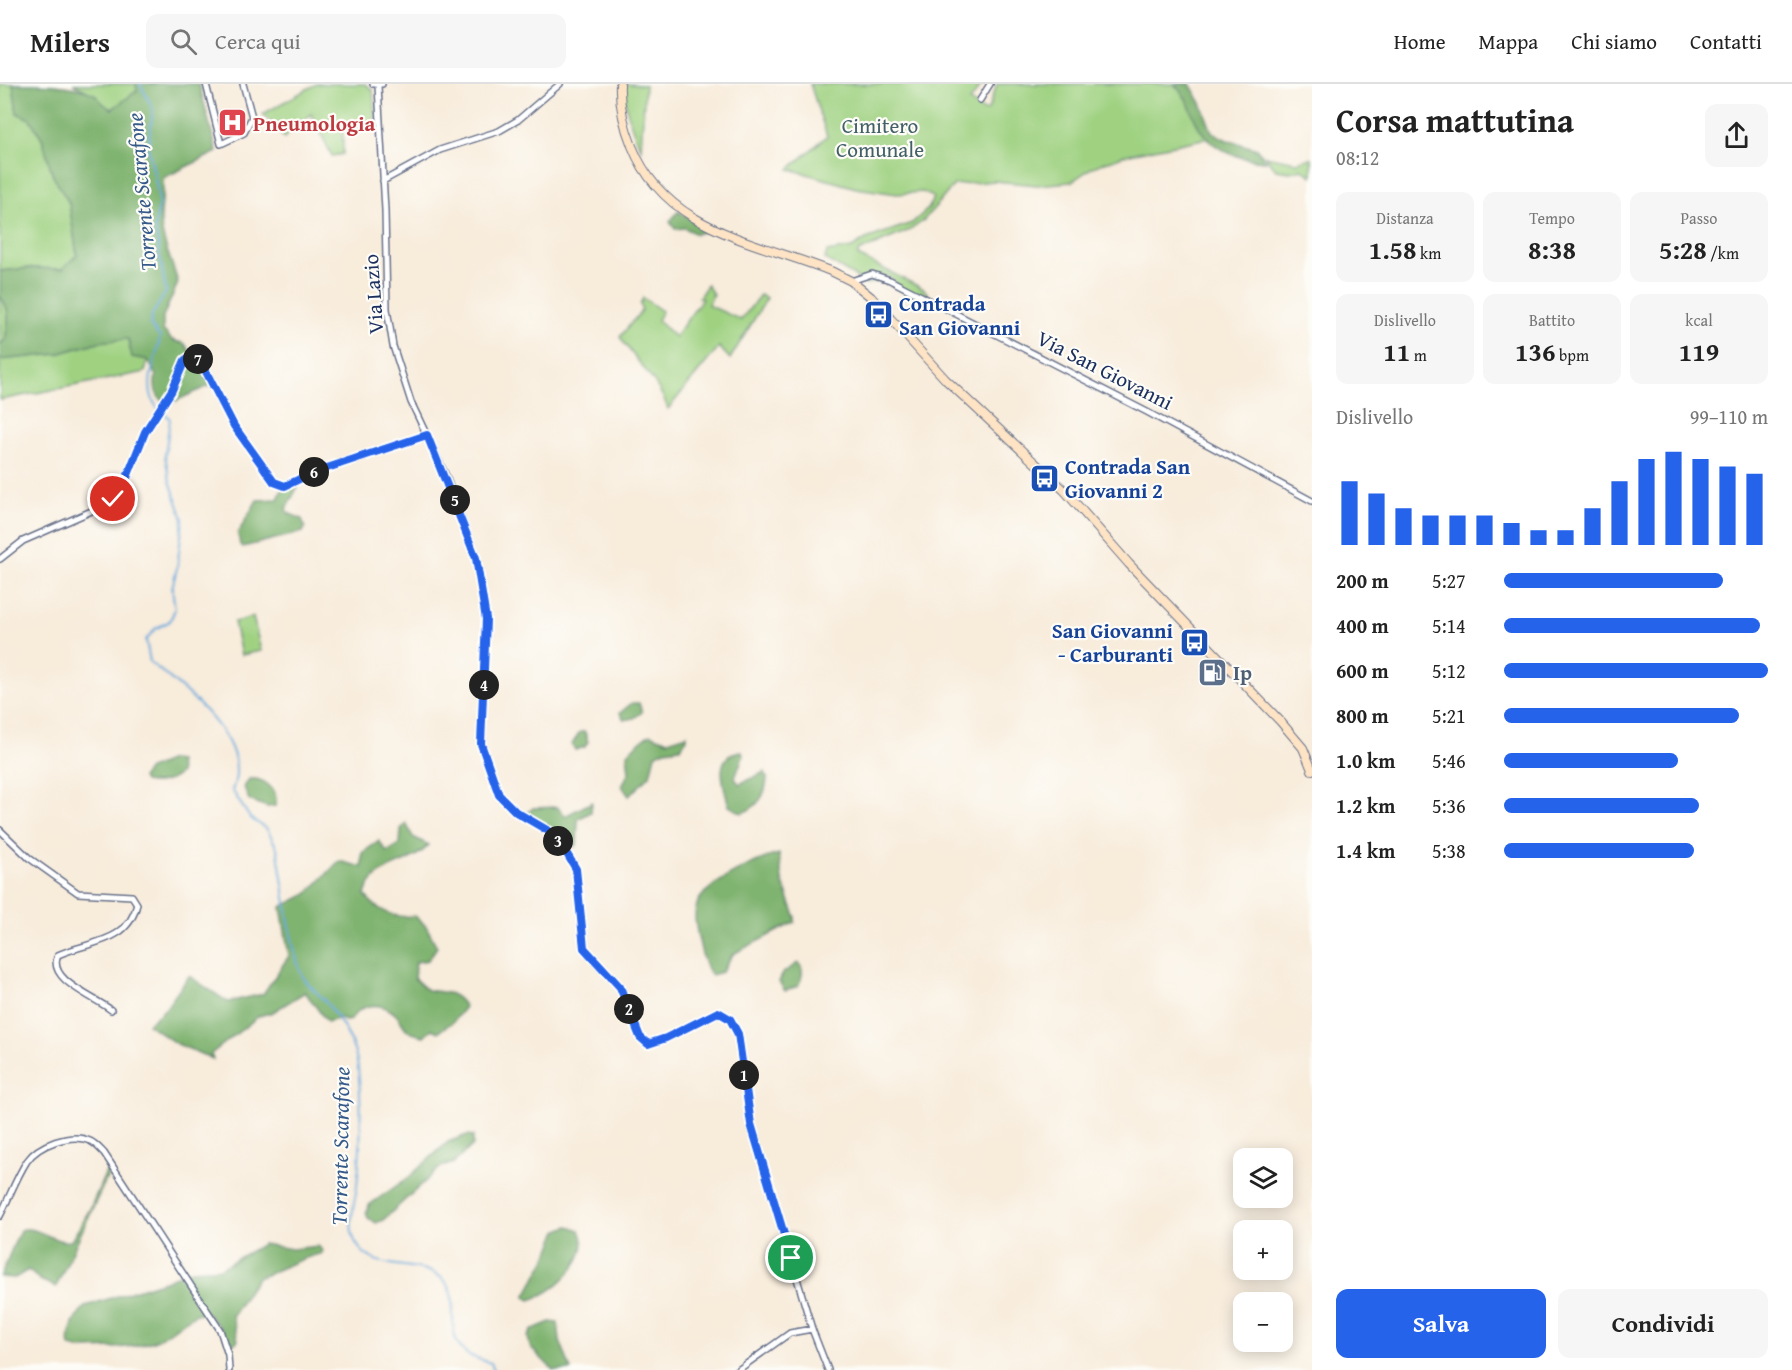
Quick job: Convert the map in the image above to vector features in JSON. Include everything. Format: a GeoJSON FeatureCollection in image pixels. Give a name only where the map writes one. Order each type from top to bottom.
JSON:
{"type":"FeatureCollection","features":[{"type":"Feature","properties":{"kind":"main road"},"geometry":{"type":"LineString","coordinates":[[620,84],[623,119],[640,164],[662,195],[676,207],[721,234],[802,259],[851,281],[895,321],[946,381],[1064,490],[1129,564],[1280,721],[1303,748],[1312,770]]}},
{"type":"Feature","properties":{"kind":"street"},"geometry":{"type":"LineString","coordinates":[[206,84],[221,144],[244,133],[252,117],[243,84]]}},
{"type":"Feature","properties":{"kind":"street"},"geometry":{"type":"LineString","coordinates":[[383,180],[440,150],[499,131],[518,120],[560,84]]}},
{"type":"Feature","properties":{"kind":"street"},"geometry":{"type":"LineString","coordinates":[[980,99],[990,84]]}},
{"type":"Feature","properties":{"kind":"street","name":"Via Lazio"},"geometry":{"type":"LineString","coordinates":[[378,85],[387,309],[393,346],[411,402],[427,435],[476,558],[486,619],[481,744],[499,795],[516,812],[552,833],[576,869],[584,948],[620,987],[640,1037],[648,1044],[666,1038],[718,1012],[730,1019],[738,1034],[751,1124],[812,1329]]}},
{"type":"Feature","properties":{"kind":"street","name":"Via San Giovanni"},"geometry":{"type":"LineString","coordinates":[[851,281],[872,274],[890,280],[1147,412],[1312,501]]}},
{"type":"Feature","properties":{"kind":"street"},"geometry":{"type":"LineString","coordinates":[[0,559],[24,541],[103,506],[122,490],[138,447],[172,390],[185,360],[195,357],[201,362],[234,426],[249,449],[274,482],[285,486],[312,473],[427,435]]}},
{"type":"Feature","properties":{"kind":"street"},"geometry":{"type":"LineString","coordinates":[[0,830],[29,858],[78,893],[132,896],[137,904],[134,918],[121,932],[58,955],[54,962],[56,970],[75,988],[111,1010]]}},
{"type":"Feature","properties":{"kind":"street"},"geometry":{"type":"LineString","coordinates":[[0,1216],[27,1161],[35,1153],[61,1140],[76,1137],[90,1141],[104,1153],[220,1330],[228,1354],[229,1370]]}},
{"type":"Feature","properties":{"kind":"street"},"geometry":{"type":"LineString","coordinates":[[738,1370],[790,1333],[812,1329],[828,1370]]}},
{"type":"Feature","properties":{"kind":"green space"},"geometry":{"type":"Polygon","coordinates":[[[0,84],[13,84],[17,113],[30,119],[42,138],[53,176],[69,202],[77,255],[62,269],[30,268],[0,271],[0,84]]]}},
{"type":"Feature","properties":{"kind":"green space"},"geometry":{"type":"Polygon","coordinates":[[[13,84],[76,88],[94,94],[104,105],[112,109],[137,91],[136,84],[199,84],[217,152],[163,178],[161,225],[178,283],[163,317],[163,330],[172,340],[185,344],[211,385],[167,405],[156,393],[156,376],[148,360],[132,357],[128,339],[98,342],[57,354],[0,360],[0,344],[5,340],[8,312],[0,297],[0,271],[30,268],[62,269],[77,255],[69,203],[53,176],[42,138],[30,119],[17,113],[13,84]]]}},
{"type":"Feature","properties":{"kind":"green space"},"geometry":{"type":"Polygon","coordinates":[[[73,84],[136,84],[138,90],[112,109],[104,106],[95,95],[73,84]]]}},
{"type":"Feature","properties":{"kind":"green space"},"geometry":{"type":"Polygon","coordinates":[[[316,84],[365,84],[373,90],[376,127],[343,129],[343,154],[332,156],[311,114],[284,138],[263,114],[316,84]]]}},
{"type":"Feature","properties":{"kind":"green space"},"geometry":{"type":"Polygon","coordinates":[[[624,84],[645,85],[641,149],[629,118],[624,84]]]}},
{"type":"Feature","properties":{"kind":"green space","name":"Cimitero Comunale"},"geometry":{"type":"Polygon","coordinates":[[[810,84],[982,84],[970,101],[984,111],[988,110],[997,84],[1174,84],[1185,97],[1208,138],[1125,155],[1093,167],[1071,182],[1037,185],[994,181],[954,185],[923,221],[910,230],[858,252],[858,256],[924,289],[927,293],[924,304],[914,301],[893,279],[881,274],[876,282],[867,284],[825,259],[827,252],[852,248],[866,239],[912,223],[929,208],[933,197],[923,192],[897,194],[856,188],[789,169],[827,136],[810,84]]]}},
{"type":"Feature","properties":{"kind":"green space"},"geometry":{"type":"Polygon","coordinates":[[[1174,84],[1190,84],[1201,103],[1212,132],[1227,140],[1257,149],[1266,161],[1234,155],[1216,146],[1201,130],[1185,97],[1174,84]]]}},
{"type":"Feature","properties":{"kind":"green space"},"geometry":{"type":"Polygon","coordinates":[[[1265,156],[1297,162],[1312,158],[1312,176],[1302,169],[1290,172],[1276,170],[1265,156]]]}},
{"type":"Feature","properties":{"kind":"green space"},"geometry":{"type":"Polygon","coordinates":[[[678,211],[704,228],[703,232],[696,234],[685,228],[675,229],[670,222],[678,211]]]}},
{"type":"Feature","properties":{"kind":"green space"},"geometry":{"type":"Polygon","coordinates":[[[707,285],[713,294],[708,305],[741,320],[760,295],[767,298],[730,359],[719,347],[668,409],[653,380],[620,337],[642,310],[640,304],[643,298],[662,311],[657,320],[675,337],[702,299],[699,297],[707,285]]]}},
{"type":"Feature","properties":{"kind":"green space"},"geometry":{"type":"Polygon","coordinates":[[[0,297],[8,312],[8,317],[5,340],[0,344],[0,297]]]}},
{"type":"Feature","properties":{"kind":"green space"},"geometry":{"type":"Polygon","coordinates":[[[128,338],[129,349],[148,360],[145,372],[0,400],[0,360],[57,354],[98,342],[128,338]]]}},
{"type":"Feature","properties":{"kind":"green space"},"geometry":{"type":"Polygon","coordinates":[[[302,479],[286,509],[288,513],[302,519],[305,528],[303,532],[243,547],[240,545],[238,533],[257,500],[278,499],[283,488],[302,479]]]}},
{"type":"Feature","properties":{"kind":"green space"},"geometry":{"type":"Polygon","coordinates":[[[253,617],[261,651],[241,655],[234,622],[253,617]]]}},
{"type":"Feature","properties":{"kind":"green space"},"geometry":{"type":"Polygon","coordinates":[[[632,703],[639,703],[642,712],[634,718],[624,720],[620,713],[632,703]]]}},
{"type":"Feature","properties":{"kind":"green space"},"geometry":{"type":"Polygon","coordinates":[[[580,732],[585,732],[588,742],[585,747],[575,750],[572,744],[580,732]]]}},
{"type":"Feature","properties":{"kind":"green space"},"geometry":{"type":"Polygon","coordinates":[[[650,734],[668,741],[687,735],[687,739],[680,748],[665,750],[655,755],[650,775],[629,796],[622,786],[629,772],[627,755],[650,734]]]}},
{"type":"Feature","properties":{"kind":"green space"},"geometry":{"type":"Polygon","coordinates":[[[742,751],[743,756],[735,778],[739,784],[765,772],[767,778],[760,800],[753,808],[742,813],[729,806],[722,772],[726,758],[742,751]]]}},
{"type":"Feature","properties":{"kind":"green space"},"geometry":{"type":"Polygon","coordinates":[[[171,760],[179,761],[180,773],[164,782],[144,782],[142,778],[149,769],[171,760]]]}},
{"type":"Feature","properties":{"kind":"green space"},"geometry":{"type":"Polygon","coordinates":[[[249,779],[260,780],[270,786],[275,795],[275,806],[267,807],[249,800],[244,787],[249,779]]]}},
{"type":"Feature","properties":{"kind":"green space"},"geometry":{"type":"Polygon","coordinates":[[[592,802],[591,812],[578,819],[577,844],[568,851],[553,831],[527,813],[533,808],[557,807],[565,816],[592,802]]]}},
{"type":"Feature","properties":{"kind":"green space"},"geometry":{"type":"Polygon","coordinates":[[[406,823],[413,837],[429,845],[412,858],[383,871],[369,885],[365,895],[387,913],[415,916],[426,926],[437,947],[428,960],[416,962],[414,978],[427,990],[449,993],[461,1002],[465,1007],[453,1022],[438,1032],[432,1029],[424,1036],[410,1032],[389,1010],[371,1006],[360,1010],[351,1020],[345,1021],[342,1018],[327,1022],[305,992],[273,1012],[259,1016],[211,1054],[213,1059],[175,1043],[148,1024],[166,1008],[189,976],[228,1002],[263,994],[289,956],[281,907],[307,894],[339,861],[362,867],[362,853],[379,841],[387,852],[400,844],[401,829],[406,823]]]}},
{"type":"Feature","properties":{"kind":"green space"},"geometry":{"type":"Polygon","coordinates":[[[779,854],[782,880],[795,922],[733,954],[722,972],[712,975],[705,964],[697,931],[695,915],[699,900],[713,886],[735,872],[779,854]]]}},
{"type":"Feature","properties":{"kind":"green space"},"geometry":{"type":"Polygon","coordinates":[[[798,963],[802,977],[798,986],[785,991],[779,982],[783,973],[798,963]]]}},
{"type":"Feature","properties":{"kind":"green space"},"geometry":{"type":"Polygon","coordinates":[[[467,1135],[473,1136],[473,1145],[454,1163],[441,1167],[383,1220],[376,1223],[368,1218],[366,1213],[369,1205],[409,1177],[448,1142],[467,1135]]]}},
{"type":"Feature","properties":{"kind":"green space"},"geometry":{"type":"Polygon","coordinates":[[[109,1165],[111,1169],[56,1287],[40,1280],[28,1270],[15,1278],[0,1277],[20,1230],[32,1230],[58,1240],[71,1241],[89,1211],[109,1165]]]}},
{"type":"Feature","properties":{"kind":"green space"},"geometry":{"type":"Polygon","coordinates":[[[569,1226],[580,1230],[583,1240],[582,1251],[577,1262],[560,1282],[530,1300],[525,1297],[548,1255],[558,1230],[569,1226]]]}},
{"type":"Feature","properties":{"kind":"green space"},"geometry":{"type":"Polygon","coordinates":[[[263,1244],[292,1249],[318,1246],[323,1251],[321,1254],[305,1258],[257,1278],[232,1316],[238,1340],[235,1343],[228,1345],[222,1330],[206,1312],[194,1315],[164,1336],[149,1343],[118,1348],[78,1349],[70,1347],[73,1324],[78,1314],[86,1306],[165,1281],[190,1270],[221,1268],[263,1244]]]}},
{"type":"Feature","properties":{"kind":"green space"},"geometry":{"type":"Polygon","coordinates":[[[550,1322],[558,1323],[560,1340],[571,1370],[553,1370],[530,1347],[528,1337],[533,1329],[550,1322]]]}},
{"type":"Feature","properties":{"kind":"waterway","name":"Torrente Scarafone"},"geometry":{"type":"LineString","coordinates":[[140,84],[153,109],[148,147],[157,187],[159,204],[155,227],[166,292],[152,315],[150,325],[160,337],[150,389],[156,406],[170,419],[165,456],[170,481],[183,519],[172,588],[175,609],[170,621],[155,629],[146,640],[150,662],[196,701],[224,735],[233,753],[236,771],[232,790],[250,818],[267,829],[277,848],[291,934],[303,977],[336,1015],[354,1049],[358,1068],[360,1112],[357,1186],[351,1222],[356,1243],[364,1253],[374,1259],[424,1270],[445,1281],[452,1298],[453,1327],[459,1345],[468,1355],[491,1363],[494,1370]]}},
{"type":"Feature","properties":{"kind":"place","name":"Pneumologia"},"geometry":{"type":"Point","coordinates":[232,123]}},
{"type":"Feature","properties":{"kind":"place","name":"Contrada San Giovanni"},"geometry":{"type":"Point","coordinates":[878,315]}},
{"type":"Feature","properties":{"kind":"place","name":"Contrada San Giovanni 2"},"geometry":{"type":"Point","coordinates":[1044,478]}},
{"type":"Feature","properties":{"kind":"place","name":"San Giovanni - Carburanti"},"geometry":{"type":"Point","coordinates":[1194,642]}},
{"type":"Feature","properties":{"kind":"place","name":"Ip"},"geometry":{"type":"Point","coordinates":[1212,672]}},
{"type":"Feature","properties":{"kind":"route"},"geometry":{"type":"LineString","coordinates":[[113,499],[122,490],[145,432],[172,390],[185,360],[191,356],[201,362],[234,426],[249,449],[274,482],[280,485],[285,486],[312,473],[427,435],[446,476],[476,558],[486,619],[481,744],[499,795],[516,812],[552,833],[576,869],[584,948],[620,987],[640,1037],[648,1044],[666,1038],[718,1012],[730,1019],[738,1034],[751,1124],[791,1258]]}}]}
